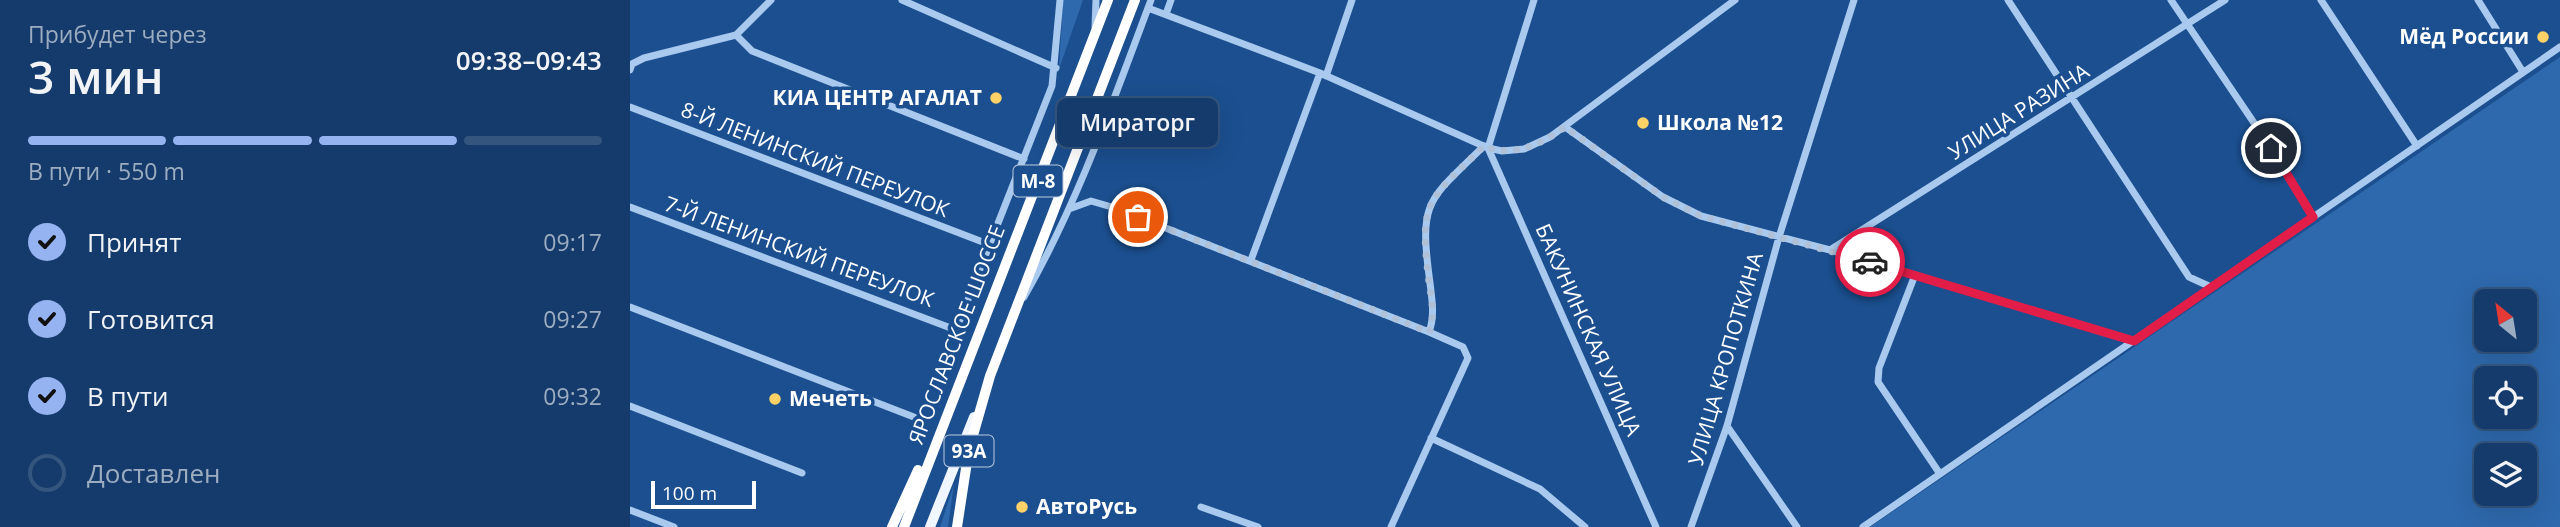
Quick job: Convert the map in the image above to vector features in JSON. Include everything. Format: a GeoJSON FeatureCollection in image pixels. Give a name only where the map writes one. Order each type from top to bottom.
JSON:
{"type":"FeatureCollection","features":[{"type":"Feature","properties":{"kind":"highway","name":"ЯРОСЛАВСКОЕ ШОССЕ"},"geometry":{"type":"LineString","coordinates":[[904,527],[957,384],[1108,0]]}},
{"type":"Feature","properties":{"kind":"highway","name":"М-8"},"geometry":{"type":"LineString","coordinates":[[990,376],[1021,304],[1135,0]]}},
{"type":"Feature","properties":{"kind":"highway","name":"93A"},"geometry":{"type":"LineString","coordinates":[[957,527],[970,449],[990,376]]}},
{"type":"Feature","properties":{"kind":"highway"},"geometry":{"type":"LineString","coordinates":[[892,527],[957,384]]}},
{"type":"Feature","properties":{"kind":"main road","name":"М-8"},"geometry":{"type":"LineString","coordinates":[[930,527],[990,376]]}},
{"type":"Feature","properties":{"kind":"street"},"geometry":{"type":"LineString","coordinates":[[630,69],[638,60],[736,35],[772,0]]}},
{"type":"Feature","properties":{"kind":"street"},"geometry":{"type":"LineString","coordinates":[[902,0],[1056,68]]}},
{"type":"Feature","properties":{"kind":"street"},"geometry":{"type":"LineString","coordinates":[[988,244],[1024,159],[1056,68],[1060,0]]}},
{"type":"Feature","properties":{"kind":"street"},"geometry":{"type":"LineString","coordinates":[[1094,40],[1096,0]]}},
{"type":"Feature","properties":{"kind":"street"},"geometry":{"type":"LineString","coordinates":[[1166,13],[1171,0]]}},
{"type":"Feature","properties":{"kind":"street"},"geometry":{"type":"LineString","coordinates":[[1251,260],[1352,0]]}},
{"type":"Feature","properties":{"kind":"street"},"geometry":{"type":"LineString","coordinates":[[1429,332],[1433,317],[1423,234],[1425,218],[1435,195],[1486,147],[1534,0]]}},
{"type":"Feature","properties":{"kind":"street"},"geometry":{"type":"LineString","coordinates":[[1021,304],[1052,248],[1080,184],[1149,4],[1323,74],[1486,147],[1502,151],[1524,149],[1565,127],[1735,0]]}},
{"type":"Feature","properties":{"kind":"street","name":"УЛИЦА КРОПОТКИНА"},"geometry":{"type":"LineString","coordinates":[[1691,527],[1727,426],[1779,237],[1854,0]]}},
{"type":"Feature","properties":{"kind":"street"},"geometry":{"type":"LineString","coordinates":[[2008,0],[2189,277],[2211,287]]}},
{"type":"Feature","properties":{"kind":"street"},"geometry":{"type":"LineString","coordinates":[[2171,0],[2271,148],[2313,217]]}},
{"type":"Feature","properties":{"kind":"street","name":"УЛИЦА РАЗИНА"},"geometry":{"type":"LineString","coordinates":[[1830,250],[2073,100],[2225,0]]}},
{"type":"Feature","properties":{"kind":"street"},"geometry":{"type":"LineString","coordinates":[[2320,0],[2417,146]]}},
{"type":"Feature","properties":{"kind":"street"},"geometry":{"type":"LineString","coordinates":[[2478,0],[2524,72]]}},
{"type":"Feature","properties":{"kind":"street"},"geometry":{"type":"LineString","coordinates":[[736,35],[752,51],[1024,159]]}},
{"type":"Feature","properties":{"kind":"street"},"geometry":{"type":"LineString","coordinates":[[1863,527],[2560,47]]}},
{"type":"Feature","properties":{"kind":"street","name":"8-Й ЛЕНИНСКИЙ ПЕРЕУЛОК"},"geometry":{"type":"LineString","coordinates":[[630,107],[988,244]]}},
{"type":"Feature","properties":{"kind":"street"},"geometry":{"type":"LineString","coordinates":[[1565,127],[1663,197],[1701,216],[1830,250],[2134,341]]}},
{"type":"Feature","properties":{"kind":"street","name":"БАКУНИНСКАЯ УЛИЦА"},"geometry":{"type":"LineString","coordinates":[[1486,147],[1656,527]]}},
{"type":"Feature","properties":{"kind":"street"},"geometry":{"type":"LineString","coordinates":[[1080,184],[1091,201]]}},
{"type":"Feature","properties":{"kind":"street"},"geometry":{"type":"LineString","coordinates":[[1069,209],[1082,202],[1091,201],[1115,208],[1251,260],[1463,347],[1468,354],[1391,527]]}},
{"type":"Feature","properties":{"kind":"street","name":"7-Й ЛЕНИНСКИЙ ПЕРЕУЛОК"},"geometry":{"type":"LineString","coordinates":[[630,208],[956,330],[988,244]]}},
{"type":"Feature","properties":{"kind":"street"},"geometry":{"type":"LineString","coordinates":[[1915,275],[1879,368],[1878,382],[1940,474]]}},
{"type":"Feature","properties":{"kind":"street"},"geometry":{"type":"LineString","coordinates":[[630,307],[919,419]]}},
{"type":"Feature","properties":{"kind":"street"},"geometry":{"type":"LineString","coordinates":[[630,406],[802,473]]}},
{"type":"Feature","properties":{"kind":"street"},"geometry":{"type":"LineString","coordinates":[[1727,426],[1797,527]]}},
{"type":"Feature","properties":{"kind":"street"},"geometry":{"type":"LineString","coordinates":[[1432,438],[1540,489],[1585,527]]}},
{"type":"Feature","properties":{"kind":"street"},"geometry":{"type":"LineString","coordinates":[[1201,507],[1258,527]]}},
{"type":"Feature","properties":{"kind":"street"},"geometry":{"type":"LineString","coordinates":[[630,510],[674,527]]}},
{"type":"Feature","properties":{"kind":"shaded area"},"geometry":{"type":"Polygon","coordinates":[[[1063,0],[1083,0],[1059,69],[1063,0]]]}},
{"type":"Feature","properties":{"kind":"shaded area"},"geometry":{"type":"Polygon","coordinates":[[[2560,57],[2560,527],[1870,527],[2560,57]]]}},
{"type":"Feature","properties":{"kind":"shaded area"},"geometry":{"type":"Polygon","coordinates":[[[954,484],[948,527],[940,527],[954,484]]]}},
{"type":"Feature","properties":{"kind":"way so far"},"geometry":{"type":"LineString","coordinates":[[1138,217],[1429,332],[1433,307],[1423,234],[1425,218],[1432,201],[1442,187],[1484,146],[1502,151],[1524,149],[1536,145],[1565,127],[1663,197],[1701,216],[1870,262]]}},
{"type":"Feature","properties":{"kind":"place","name":"Мёд России"},"geometry":{"type":"Point","coordinates":[2543,37]}},
{"type":"Feature","properties":{"kind":"place","name":"КИА ЦЕНТР АГАЛАТ"},"geometry":{"type":"Point","coordinates":[996,98]}},
{"type":"Feature","properties":{"kind":"place","name":"Школа №12"},"geometry":{"type":"Point","coordinates":[1643,123]}},
{"type":"Feature","properties":{"kind":"place","name":"Мираторг"},"geometry":{"type":"Point","coordinates":[1138,217]}},
{"type":"Feature","properties":{"kind":"place","name":"Мечеть"},"geometry":{"type":"Point","coordinates":[775,399]}},
{"type":"Feature","properties":{"kind":"place","name":"АвтоРусь"},"geometry":{"type":"Point","coordinates":[1022,507]}},
{"type":"Feature","properties":{"kind":"route"},"geometry":{"type":"LineString","coordinates":[[1870,262],[2134,341],[2313,217],[2271,148]]}}]}
